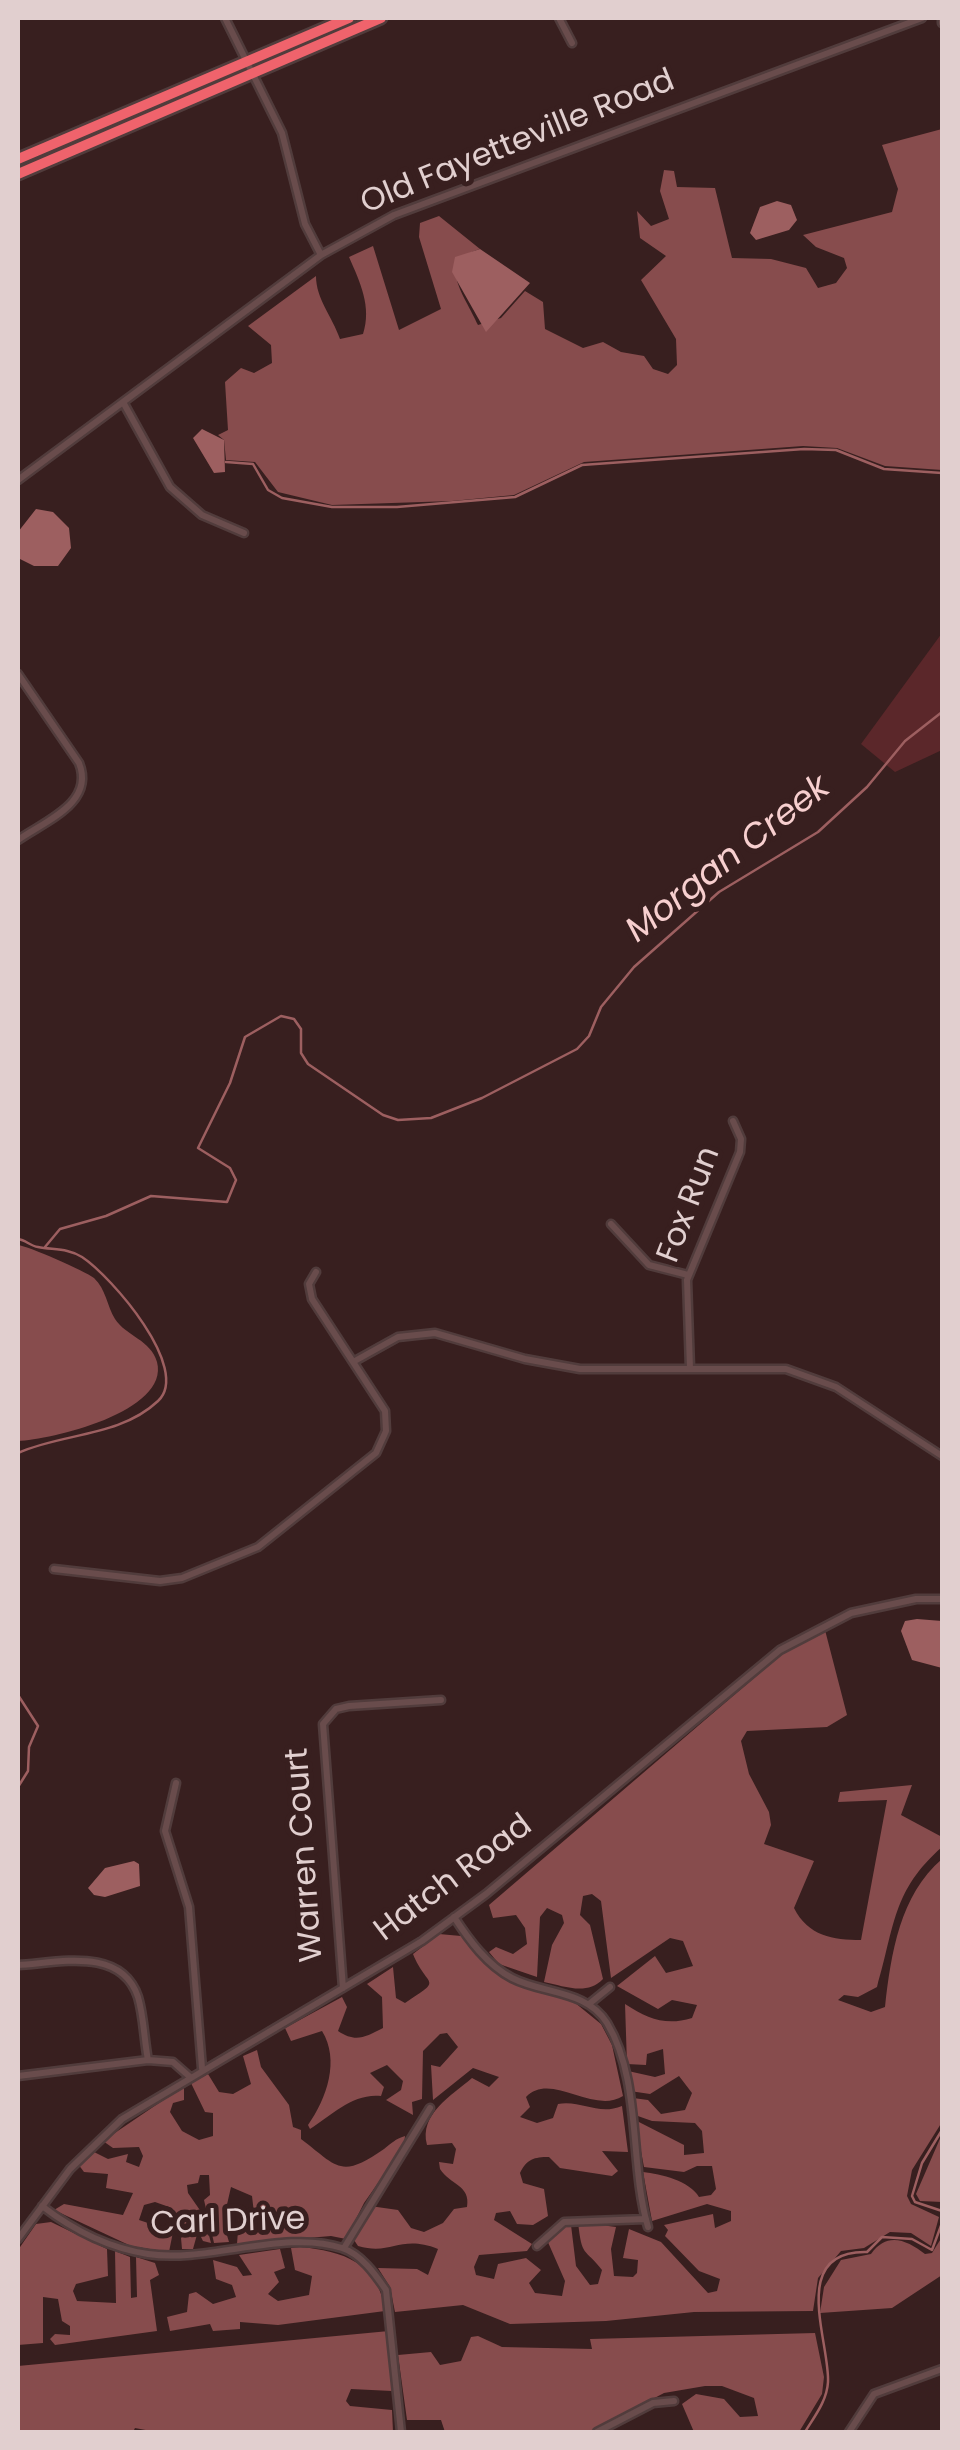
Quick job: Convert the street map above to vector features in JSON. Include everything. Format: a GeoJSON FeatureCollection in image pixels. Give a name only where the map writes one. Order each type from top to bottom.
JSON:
{"type":"FeatureCollection","features":[{"type":"Feature","properties":{"kind":"highway"},"geometry":{"type":"LineString","coordinates":[[18,160],[349,18]]}},
{"type":"Feature","properties":{"kind":"highway"},"geometry":{"type":"LineString","coordinates":[[18,174],[381,18]]}},
{"type":"Feature","properties":{"kind":"street"},"geometry":{"type":"LineString","coordinates":[[225,18],[256,72],[285,140],[305,224],[321,255]]}},
{"type":"Feature","properties":{"kind":"street"},"geometry":{"type":"LineString","coordinates":[[558,18],[572,43]]}},
{"type":"Feature","properties":{"kind":"street","name":"Old Fayetteville Road"},"geometry":{"type":"LineString","coordinates":[[18,480],[321,255],[394,215],[922,18]]}},
{"type":"Feature","properties":{"kind":"street"},"geometry":{"type":"LineString","coordinates":[[123,402],[170,487],[202,516],[244,533]]}},
{"type":"Feature","properties":{"kind":"street"},"geometry":{"type":"LineString","coordinates":[[18,674],[76,757],[84,776],[75,802],[18,840]]}},
{"type":"Feature","properties":{"kind":"street","name":"Fox Run"},"geometry":{"type":"LineString","coordinates":[[690,1368],[685,1307],[688,1275],[740,1152],[741,1139],[733,1121]]}},
{"type":"Feature","properties":{"kind":"street"},"geometry":{"type":"LineString","coordinates":[[611,1224],[649,1265],[688,1275]]}},
{"type":"Feature","properties":{"kind":"street"},"geometry":{"type":"LineString","coordinates":[[54,1569],[171,1580],[276,1536],[369,1459],[384,1440],[385,1411],[312,1299],[308,1284],[316,1272]]}},
{"type":"Feature","properties":{"kind":"street"},"geometry":{"type":"LineString","coordinates":[[353,1362],[398,1337],[436,1332],[558,1366],[621,1371],[768,1366],[804,1373],[836,1387],[942,1456]]}},
{"type":"Feature","properties":{"kind":"street","name":"Hatch Road"},"geometry":{"type":"LineString","coordinates":[[18,2239],[70,2169],[122,2119],[454,1917],[780,1650],[851,1613],[916,1599],[942,1599]]}},
{"type":"Feature","properties":{"kind":"street","name":"Warren Court"},"geometry":{"type":"LineString","coordinates":[[343,1988],[323,1724],[336,1709],[349,1706],[440,1700]]}},
{"type":"Feature","properties":{"kind":"street"},"geometry":{"type":"LineString","coordinates":[[176,1783],[165,1831],[189,1906],[202,2068]]}},
{"type":"Feature","properties":{"kind":"street"},"geometry":{"type":"LineString","coordinates":[[454,1917],[494,1966],[513,1978],[589,2004],[606,2021],[618,2047],[647,2223],[564,2222],[537,2246]]}},
{"type":"Feature","properties":{"kind":"street"},"geometry":{"type":"LineString","coordinates":[[18,1965],[89,1960],[124,1976],[138,1997],[148,2060]]}},
{"type":"Feature","properties":{"kind":"street"},"geometry":{"type":"LineString","coordinates":[[589,2004],[610,1987]]}},
{"type":"Feature","properties":{"kind":"street"},"geometry":{"type":"LineString","coordinates":[[18,2076],[148,2060],[173,2062],[190,2077]]}},
{"type":"Feature","properties":{"kind":"street"},"geometry":{"type":"LineString","coordinates":[[344,2248],[430,2108]]}},
{"type":"Feature","properties":{"kind":"street","name":"Carl Drive"},"geometry":{"type":"LineString","coordinates":[[42,2206],[112,2246],[150,2254],[311,2244],[344,2248],[372,2271],[386,2290],[400,2432]]}},
{"type":"Feature","properties":{"kind":"street"},"geometry":{"type":"LineString","coordinates":[[849,2432],[874,2394],[942,2368]]}},
{"type":"Feature","properties":{"kind":"street"},"geometry":{"type":"LineString","coordinates":[[596,2432],[653,2403],[674,2401]]}},
{"type":"Feature","properties":{"kind":"shaded area"},"geometry":{"type":"Polygon","coordinates":[[[942,129],[942,470],[885,466],[837,448],[803,446],[584,462],[514,495],[332,505],[278,492],[255,462],[226,460],[224,440],[218,435],[228,430],[225,382],[241,368],[254,373],[272,363],[271,345],[248,326],[316,276],[321,300],[340,339],[363,334],[365,304],[349,257],[373,246],[399,330],[441,309],[419,237],[420,223],[439,216],[480,249],[466,255],[456,271],[478,325],[501,318],[525,291],[543,302],[545,329],[583,348],[603,342],[621,352],[644,356],[653,369],[668,374],[677,365],[676,339],[641,280],[666,256],[640,238],[637,211],[651,226],[669,219],[660,191],[664,170],[674,171],[677,187],[715,188],[732,258],[771,259],[806,268],[818,288],[836,283],[847,268],[844,258],[816,247],[803,235],[892,212],[898,189],[882,145],[942,129]]]}},
{"type":"Feature","properties":{"kind":"shaded area"},"geometry":{"type":"Polygon","coordinates":[[[777,201],[791,205],[797,220],[789,230],[756,240],[750,233],[760,207],[777,201]]]}},
{"type":"Feature","properties":{"kind":"shaded area"},"geometry":{"type":"Polygon","coordinates":[[[480,249],[530,283],[486,332],[452,272],[455,257],[480,249]]]}},
{"type":"Feature","properties":{"kind":"shaded area"},"geometry":{"type":"Polygon","coordinates":[[[202,429],[224,440],[225,472],[214,473],[193,438],[202,429]]]}},
{"type":"Feature","properties":{"kind":"shaded area"},"geometry":{"type":"Polygon","coordinates":[[[36,509],[53,512],[69,528],[71,548],[58,566],[34,566],[18,558],[18,532],[36,509]]]}},
{"type":"Feature","properties":{"kind":"shaded area"},"geometry":{"type":"Polygon","coordinates":[[[942,633],[942,750],[895,772],[861,744],[942,633]]]}},
{"type":"Feature","properties":{"kind":"shaded area"},"geometry":{"type":"Polygon","coordinates":[[[18,1245],[94,1278],[115,1319],[154,1355],[156,1380],[127,1409],[79,1429],[18,1441],[18,1245]]]}},
{"type":"Feature","properties":{"kind":"shaded area"},"geometry":{"type":"Polygon","coordinates":[[[905,1621],[942,1621],[942,1668],[912,1660],[901,1631],[905,1621]]]}},
{"type":"Feature","properties":{"kind":"shaded area"},"geometry":{"type":"Polygon","coordinates":[[[825,1630],[847,1715],[827,1727],[747,1731],[741,1741],[749,1774],[769,1812],[771,1825],[764,1844],[814,1861],[794,1908],[806,1925],[822,1934],[861,1940],[887,1800],[838,1802],[840,1792],[912,1785],[901,1815],[942,1837],[942,1847],[904,1895],[877,1987],[858,1997],[844,1995],[838,2000],[871,2012],[885,2007],[895,1946],[907,1907],[928,1873],[942,1859],[942,2122],[912,2170],[907,2196],[911,2204],[939,2217],[931,2246],[911,2233],[890,2232],[864,2248],[841,2251],[818,2278],[813,2311],[694,2312],[606,2321],[510,2324],[463,2305],[395,2312],[390,2287],[378,2268],[417,2269],[428,2275],[438,2249],[414,2244],[370,2248],[358,2246],[354,2240],[370,2206],[398,2210],[411,2228],[424,2232],[443,2223],[454,2209],[467,2207],[466,2194],[440,2169],[439,2162],[453,2164],[456,2149],[452,2143],[427,2145],[428,2124],[446,2099],[472,2078],[489,2087],[499,2077],[473,2068],[433,2100],[431,2065],[440,2067],[458,2047],[447,2033],[440,2034],[423,2051],[422,2099],[412,2102],[413,2115],[386,2100],[401,2090],[403,2081],[387,2065],[370,2073],[384,2087],[381,2096],[352,2101],[310,2129],[308,2125],[329,2079],[330,2054],[322,2031],[291,2041],[285,2028],[342,1997],[347,2007],[338,2031],[361,2037],[383,2028],[382,1997],[367,1984],[393,1967],[396,1998],[405,2003],[417,1995],[429,1982],[413,1954],[439,1934],[461,1936],[491,1967],[574,2002],[601,2024],[612,2045],[623,2096],[599,2101],[547,2089],[526,2097],[530,2107],[520,2117],[537,2123],[553,2118],[558,2104],[605,2109],[622,2106],[628,2152],[602,2151],[618,2171],[612,2176],[560,2168],[549,2157],[528,2162],[520,2173],[523,2183],[544,2189],[548,2216],[533,2225],[517,2224],[510,2211],[496,2213],[494,2220],[532,2244],[527,2251],[479,2255],[474,2267],[476,2275],[494,2279],[498,2264],[526,2258],[541,2270],[529,2283],[535,2293],[562,2296],[565,2281],[547,2240],[559,2227],[571,2225],[576,2266],[590,2285],[598,2284],[602,2270],[583,2247],[578,2222],[616,2227],[611,2249],[614,2276],[633,2277],[637,2273],[638,2260],[623,2258],[629,2229],[661,2242],[708,2293],[717,2291],[720,2279],[699,2271],[665,2236],[668,2230],[664,2225],[713,2214],[715,2228],[731,2221],[731,2211],[707,2204],[652,2221],[643,2172],[682,2183],[699,2197],[711,2195],[716,2189],[712,2166],[697,2166],[684,2172],[644,2167],[635,2120],[684,2145],[684,2155],[704,2153],[702,2131],[695,2123],[652,2121],[635,2115],[633,2098],[648,2100],[661,2114],[685,2110],[692,2093],[679,2076],[650,2094],[630,2091],[628,2071],[655,2077],[665,2074],[663,2049],[647,2054],[646,2065],[627,2064],[625,2004],[665,2021],[692,2018],[697,2005],[672,2000],[658,2009],[617,1986],[655,1956],[666,1973],[693,1966],[683,1941],[670,1938],[611,1978],[601,1901],[592,1894],[583,1896],[580,1915],[590,1925],[603,1979],[590,1987],[567,1987],[544,1982],[552,1945],[564,1923],[562,1915],[547,1908],[540,1917],[537,1977],[499,1964],[489,1952],[496,1947],[513,1954],[527,1944],[525,1928],[516,1915],[493,1918],[489,1905],[782,1654],[825,1630]]]}},
{"type":"Feature","properties":{"kind":"shaded area"},"geometry":{"type":"Polygon","coordinates":[[[134,1861],[139,1864],[140,1886],[105,1897],[94,1895],[88,1888],[105,1868],[134,1861]]]}},
{"type":"Feature","properties":{"kind":"shaded area"},"geometry":{"type":"Polygon","coordinates":[[[257,2050],[261,2067],[289,2105],[293,2127],[301,2130],[301,2139],[331,2162],[348,2167],[358,2164],[405,2136],[404,2146],[364,2203],[346,2239],[331,2236],[237,2244],[239,2217],[254,2213],[252,2196],[231,2187],[223,2222],[229,2242],[214,2243],[204,2200],[210,2195],[209,2175],[200,2175],[198,2183],[187,2185],[204,2216],[211,2243],[203,2241],[198,2231],[193,2249],[182,2249],[181,2238],[190,2227],[187,2223],[179,2226],[172,2208],[155,2202],[144,2205],[139,2220],[151,2224],[152,2233],[173,2232],[169,2252],[131,2246],[54,2210],[64,2204],[123,2215],[133,2193],[106,2188],[108,2174],[84,2172],[78,2164],[92,2151],[108,2159],[128,2154],[126,2162],[139,2167],[143,2156],[139,2147],[113,2148],[103,2141],[184,2086],[184,2100],[173,2103],[170,2112],[182,2131],[199,2140],[213,2136],[213,2113],[205,2112],[191,2083],[208,2074],[219,2092],[233,2094],[251,2084],[243,2056],[257,2050]]]}},
{"type":"Feature","properties":{"kind":"shaded area"},"geometry":{"type":"Polygon","coordinates":[[[942,2134],[942,2202],[920,2201],[916,2194],[942,2134]]]}},
{"type":"Feature","properties":{"kind":"shaded area"},"geometry":{"type":"Polygon","coordinates":[[[51,2222],[107,2249],[108,2276],[76,2284],[73,2291],[77,2301],[116,2303],[115,2251],[130,2257],[131,2298],[137,2297],[136,2257],[155,2263],[159,2275],[150,2280],[157,2331],[55,2345],[50,2339],[55,2334],[70,2335],[70,2326],[62,2321],[58,2299],[43,2297],[43,2343],[18,2345],[18,2250],[36,2224],[51,2222]]]}},
{"type":"Feature","properties":{"kind":"shaded area"},"geometry":{"type":"Polygon","coordinates":[[[942,2237],[942,2275],[892,2308],[820,2313],[824,2287],[841,2260],[871,2254],[890,2240],[904,2242],[925,2254],[932,2253],[942,2237]]]}},
{"type":"Feature","properties":{"kind":"shaded area"},"geometry":{"type":"Polygon","coordinates":[[[291,2248],[331,2252],[356,2262],[375,2281],[385,2311],[278,2325],[240,2322],[240,2329],[213,2331],[210,2324],[170,2331],[167,2317],[187,2312],[189,2294],[196,2292],[213,2304],[236,2297],[232,2285],[216,2279],[213,2260],[237,2267],[243,2276],[252,2275],[239,2255],[280,2249],[285,2268],[274,2272],[279,2282],[268,2294],[278,2301],[309,2295],[312,2276],[295,2270],[291,2248]]]}},
{"type":"Feature","properties":{"kind":"shaded area"},"geometry":{"type":"Polygon","coordinates":[[[389,2331],[392,2391],[351,2389],[346,2401],[350,2406],[392,2410],[393,2432],[156,2432],[135,2428],[133,2432],[18,2432],[18,2366],[389,2331]]]}},
{"type":"Feature","properties":{"kind":"shaded area"},"geometry":{"type":"Polygon","coordinates":[[[815,2333],[824,2377],[822,2394],[799,2432],[694,2432],[682,2404],[696,2394],[724,2399],[740,2417],[758,2416],[754,2398],[722,2386],[705,2386],[664,2393],[590,2432],[445,2432],[441,2420],[407,2420],[398,2355],[431,2352],[440,2365],[461,2361],[471,2337],[478,2336],[502,2347],[592,2349],[590,2339],[815,2333]]]}},
{"type":"Feature","properties":{"kind":"waterway"},"geometry":{"type":"LineString","coordinates":[[226,462],[253,464],[268,490],[282,498],[332,507],[397,507],[515,497],[582,465],[804,449],[836,450],[884,469],[942,473]]}},
{"type":"Feature","properties":{"kind":"waterway","name":"Morgan Creek"},"geometry":{"type":"LineString","coordinates":[[45,1247],[60,1229],[106,1216],[151,1196],[227,1202],[236,1180],[230,1168],[198,1148],[230,1083],[245,1037],[281,1016],[294,1019],[301,1029],[301,1053],[308,1064],[383,1115],[398,1120],[431,1118],[482,1098],[577,1049],[589,1036],[601,1007],[634,967],[719,892],[818,832],[867,787],[905,741],[942,712]]}},
{"type":"Feature","properties":{"kind":"waterway","name":"Morgan Creek"},"geometry":{"type":"LineString","coordinates":[[18,1239],[77,1254],[95,1267],[144,1324],[165,1368],[166,1386],[158,1401],[126,1421],[18,1453]]}},
{"type":"Feature","properties":{"kind":"waterway","name":"Morgan Creek"},"geometry":{"type":"LineString","coordinates":[[18,1695],[38,1726],[29,1747],[28,1771],[18,1787]]}},
{"type":"Feature","properties":{"kind":"waterway"},"geometry":{"type":"LineString","coordinates":[[942,2130],[922,2163],[912,2196],[915,2202],[942,2211]]}},
{"type":"Feature","properties":{"kind":"waterway"},"geometry":{"type":"LineString","coordinates":[[805,2432],[820,2408],[828,2382],[819,2301],[820,2282],[828,2266],[843,2255],[867,2252],[882,2237],[912,2239],[932,2250],[942,2223]]}}]}
